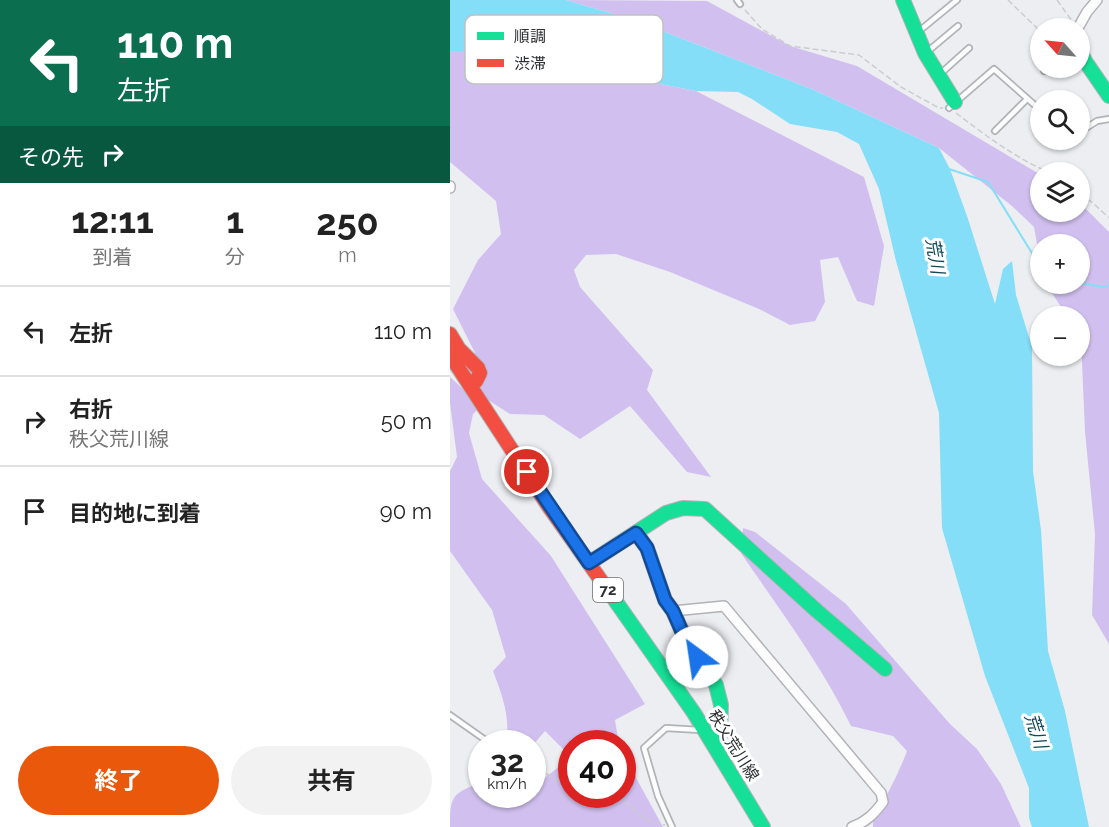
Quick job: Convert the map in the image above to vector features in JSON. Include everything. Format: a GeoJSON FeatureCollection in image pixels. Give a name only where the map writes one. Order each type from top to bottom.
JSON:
{"type":"FeatureCollection","features":[{"type":"Feature","properties":{"kind":"street"},"geometry":{"type":"LineString","coordinates":[[903,0],[916,34],[952,105]]}},
{"type":"Feature","properties":{"kind":"street"},"geometry":{"type":"LineString","coordinates":[[1084,18],[1097,0]]}},
{"type":"Feature","properties":{"kind":"street"},"geometry":{"type":"LineString","coordinates":[[1090,69],[1109,96]]}},
{"type":"Feature","properties":{"kind":"street"},"geometry":{"type":"LineString","coordinates":[[450,334],[459,349],[480,373],[470,386]]}},
{"type":"Feature","properties":{"kind":"street","name":"秩父荒川線"},"geometry":{"type":"LineString","coordinates":[[450,355],[549,507],[716,747],[763,827]]}},
{"type":"Feature","properties":{"kind":"street"},"geometry":{"type":"LineString","coordinates":[[589,563],[664,512],[691,506],[705,509],[817,611],[885,669]]}},
{"type":"Feature","properties":{"kind":"street"},"geometry":{"type":"LineString","coordinates":[[636,533],[647,548],[665,600],[673,611],[687,643],[716,685],[722,705],[720,735],[716,747]]}},
{"type":"Feature","properties":{"kind":"street"},"geometry":{"type":"LineString","coordinates":[[673,611],[724,606],[824,724],[881,793],[883,802],[874,814],[852,827]]}},
{"type":"Feature","properties":{"kind":"lane"},"geometry":{"type":"LineString","coordinates":[[916,34],[957,0]]}},
{"type":"Feature","properties":{"kind":"lane"},"geometry":{"type":"LineString","coordinates":[[925,53],[958,26]]}},
{"type":"Feature","properties":{"kind":"lane"},"geometry":{"type":"LineString","coordinates":[[937,76],[969,48]]}},
{"type":"Feature","properties":{"kind":"lane"},"geometry":{"type":"LineString","coordinates":[[952,105],[994,69],[1030,103]]}},
{"type":"Feature","properties":{"kind":"lane"},"geometry":{"type":"LineString","coordinates":[[995,131],[1026,100]]}},
{"type":"Feature","properties":{"kind":"lane"},"geometry":{"type":"LineString","coordinates":[[1090,126],[1097,121],[1109,119]]}},
{"type":"Feature","properties":{"kind":"lane"},"geometry":{"type":"LineString","coordinates":[[450,715],[471,730]]}},
{"type":"Feature","properties":{"kind":"lane"},"geometry":{"type":"LineString","coordinates":[[672,826],[658,796],[644,748],[666,728],[705,731]]}},
{"type":"Feature","properties":{"kind":"path"},"geometry":{"type":"LineString","coordinates":[[1008,0],[1030,21]]}},
{"type":"Feature","properties":{"kind":"path"},"geometry":{"type":"LineString","coordinates":[[1057,0],[1071,18]]}},
{"type":"Feature","properties":{"kind":"path"},"geometry":{"type":"LineString","coordinates":[[738,2],[762,29],[790,46],[859,55],[901,87],[939,108],[952,105],[994,142],[1030,164]]}},
{"type":"Feature","properties":{"kind":"path"},"geometry":{"type":"LineString","coordinates":[[1090,201],[1109,218]]}},
{"type":"Feature","properties":{"kind":"path"},"geometry":{"type":"LineString","coordinates":[[546,774],[557,782],[558,773]]}},
{"type":"Feature","properties":{"kind":"path"},"geometry":{"type":"LineString","coordinates":[[631,808],[651,822],[672,826]]}},
{"type":"Feature","properties":{"kind":"shaded area"},"geometry":{"type":"Polygon","coordinates":[[[566,0],[707,1],[790,46],[857,66],[1030,168],[1030,222],[1090,222],[1090,213],[1109,232],[1109,644],[1092,615],[1095,534],[1085,432],[1082,366],[1090,366],[1090,306],[1060,306],[1053,294],[1090,294],[1090,234],[1035,234],[1034,227],[1012,206],[939,148],[814,90],[663,31],[663,15],[617,15],[566,0]]]}},
{"type":"Feature","properties":{"kind":"shaded area"},"geometry":{"type":"Polygon","coordinates":[[[450,51],[465,51],[465,84],[661,84],[696,91],[864,177],[884,246],[874,306],[857,301],[838,257],[820,260],[825,302],[815,321],[790,325],[759,309],[670,272],[616,254],[586,255],[574,270],[580,287],[653,370],[647,390],[711,477],[687,472],[630,406],[580,439],[544,415],[510,414],[488,400],[473,414],[469,433],[482,479],[551,556],[645,704],[615,720],[617,730],[558,730],[558,744],[546,730],[507,730],[502,698],[493,671],[506,657],[492,610],[450,551],[450,471],[457,457],[450,403],[450,377],[464,390],[480,390],[484,371],[453,309],[478,260],[501,234],[496,201],[450,162],[450,51]]]}},
{"type":"Feature","properties":{"kind":"shaded area"},"geometry":{"type":"Polygon","coordinates":[[[743,528],[755,532],[846,604],[950,724],[977,749],[1001,784],[1021,827],[873,827],[873,822],[907,751],[893,736],[851,726],[813,659],[741,553],[743,528]]]}},
{"type":"Feature","properties":{"kind":"shaded area"},"geometry":{"type":"Polygon","coordinates":[[[558,767],[558,808],[636,808],[636,778],[663,827],[450,827],[452,802],[458,793],[468,788],[468,808],[546,808],[546,777],[558,767]]]}},
{"type":"Feature","properties":{"kind":"water"},"geometry":{"type":"Polygon","coordinates":[[[450,0],[566,0],[617,15],[465,15],[465,51],[450,51],[450,0]]]}},
{"type":"Feature","properties":{"kind":"water","name":"荒川"},"geometry":{"type":"Polygon","coordinates":[[[663,31],[814,90],[939,148],[950,169],[967,216],[995,304],[1003,269],[1012,261],[1016,295],[1030,340],[1033,471],[1041,530],[1048,651],[1065,711],[1089,827],[1032,827],[1029,818],[1029,788],[985,676],[942,528],[939,413],[896,261],[879,189],[859,144],[837,132],[790,124],[738,92],[696,91],[661,84],[663,84],[663,31]]]}},
{"type":"Feature","properties":{"kind":"waterway"},"geometry":{"type":"LineString","coordinates":[[949,169],[988,182],[1030,250]]}},
{"type":"Feature","properties":{"kind":"waterway"},"geometry":{"type":"LineString","coordinates":[[1090,285],[1104,287],[1109,285]]}},
{"type":"Feature","properties":{"kind":"traffic: fast"},"geometry":{"type":"LineString","coordinates":[[903,0],[925,53],[955,102]]}},
{"type":"Feature","properties":{"kind":"traffic: fast"},"geometry":{"type":"LineString","coordinates":[[1090,68],[1109,96]]}},
{"type":"Feature","properties":{"kind":"traffic: fast"},"geometry":{"type":"LineString","coordinates":[[589,563],[666,513],[683,508],[705,509],[817,611],[885,669]]}},
{"type":"Feature","properties":{"kind":"traffic: fast"},"geometry":{"type":"LineString","coordinates":[[636,533],[647,548],[665,600],[673,611],[687,643],[716,685],[721,705],[720,735],[716,747]]}},
{"type":"Feature","properties":{"kind":"traffic: fast"},"geometry":{"type":"LineString","coordinates":[[612,596],[694,713],[763,827]]}},
{"type":"Feature","properties":{"kind":"traffic: jam"},"geometry":{"type":"LineString","coordinates":[[450,334],[459,349],[480,373],[470,386]]}},
{"type":"Feature","properties":{"kind":"traffic: jam"},"geometry":{"type":"LineString","coordinates":[[450,355],[549,507],[612,596]]}},
{"type":"Feature","properties":{"kind":"route"},"geometry":{"type":"LineString","coordinates":[[527,472],[589,563],[636,533],[647,548],[665,600],[673,611],[687,643],[697,657]]}}]}
